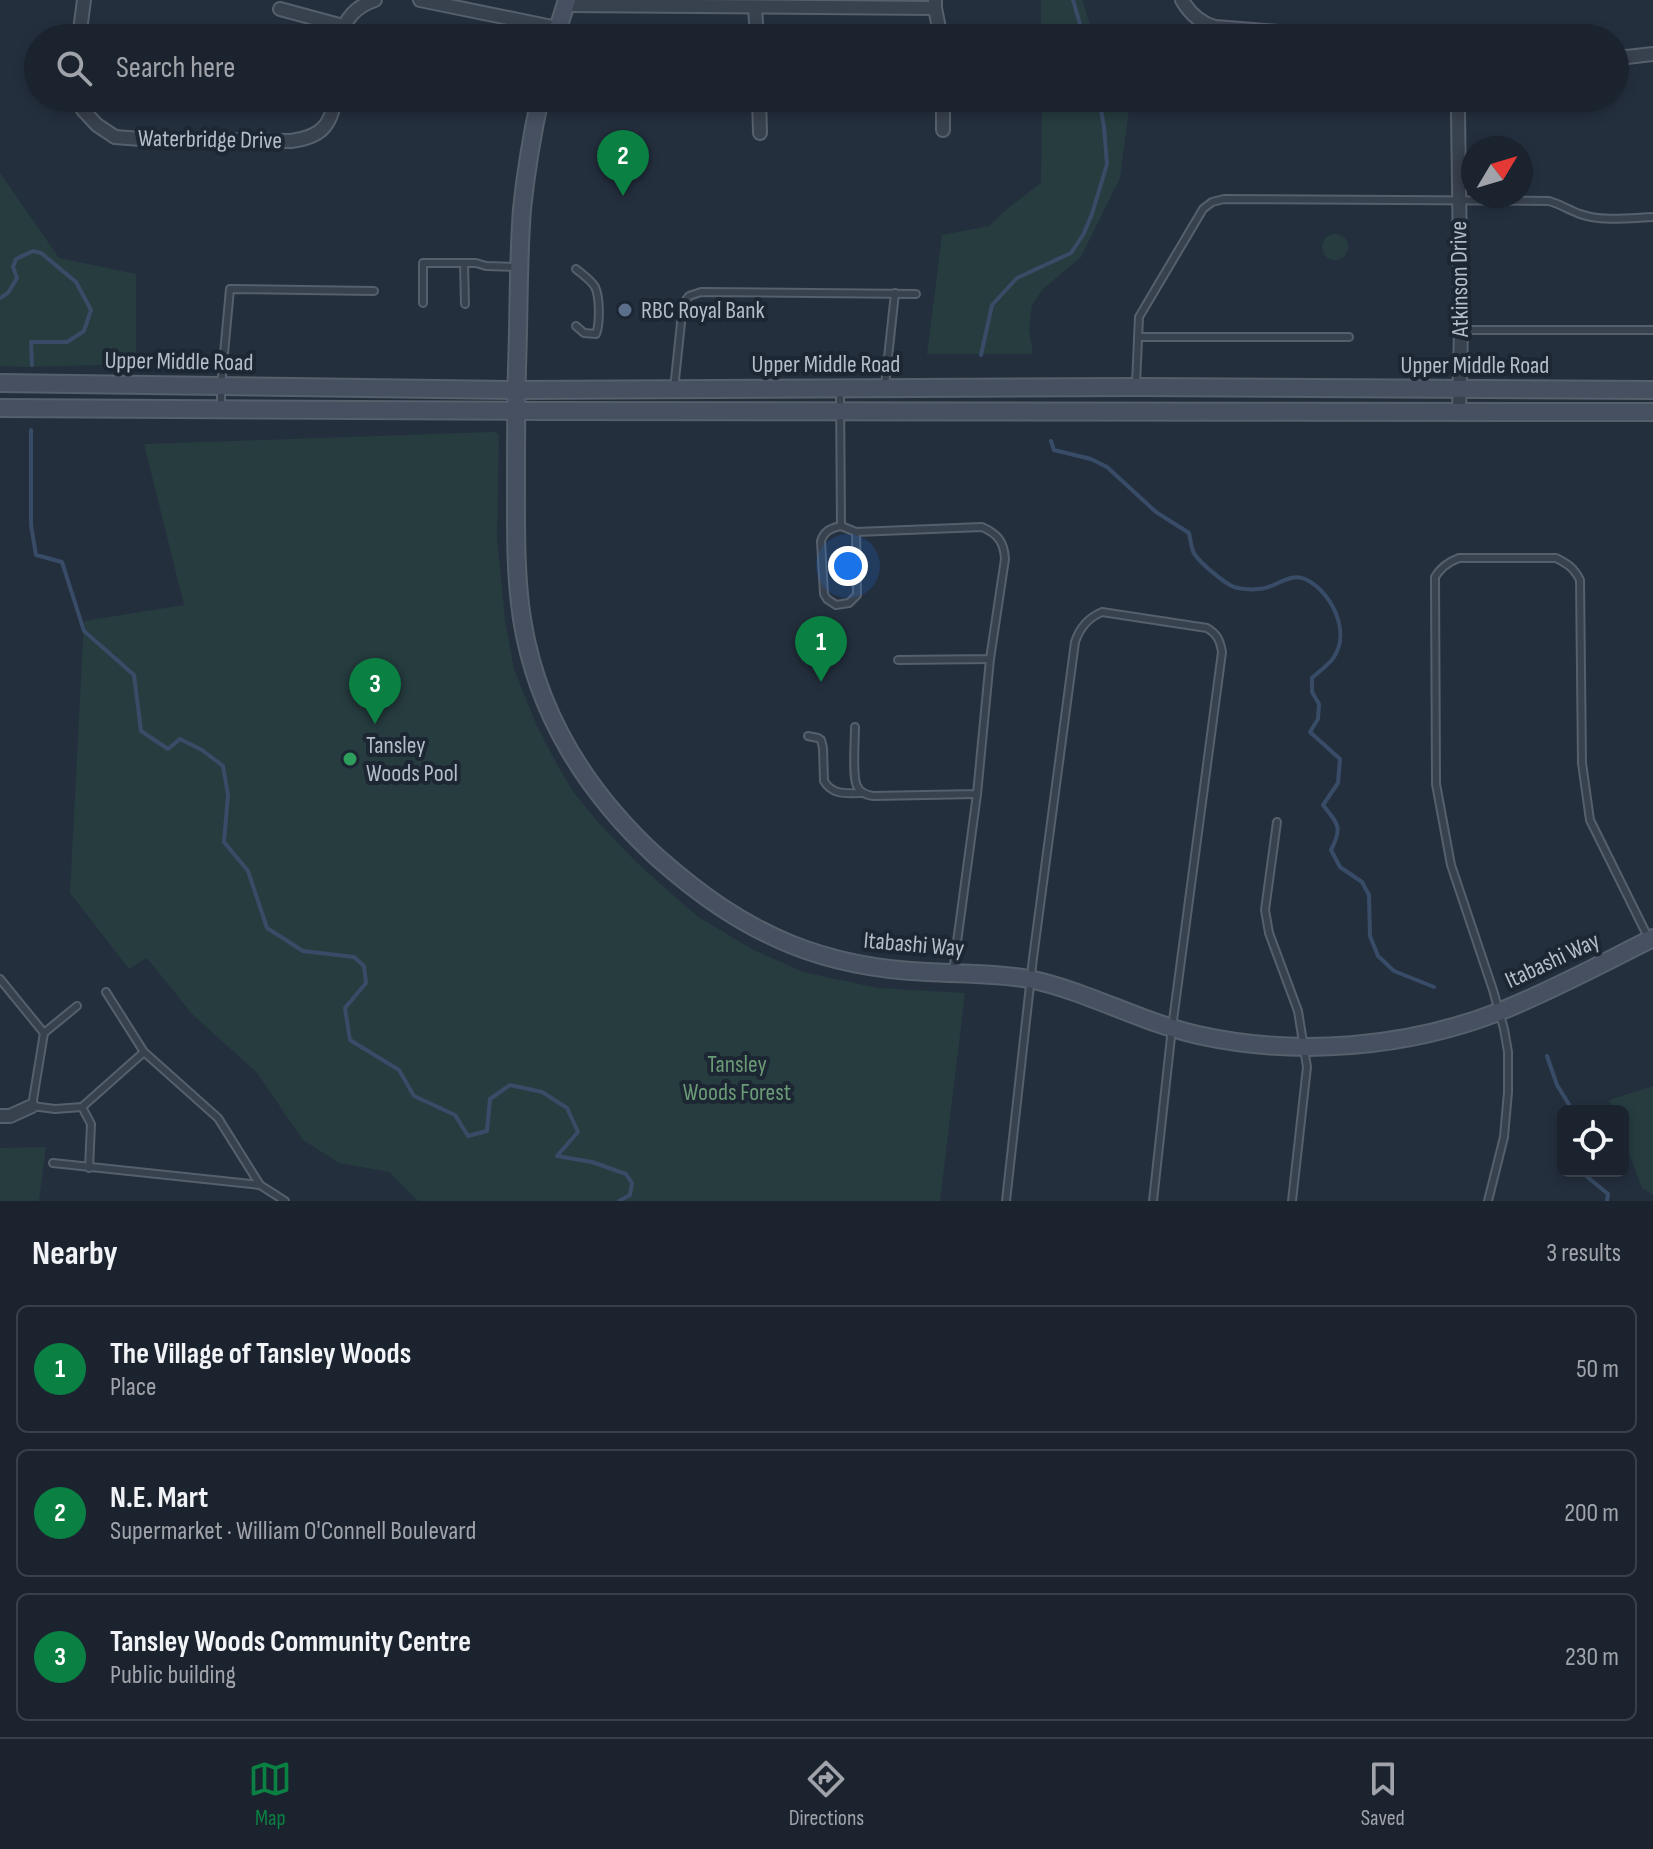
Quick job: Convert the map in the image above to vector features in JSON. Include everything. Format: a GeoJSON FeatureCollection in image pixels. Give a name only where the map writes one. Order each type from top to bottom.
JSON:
{"type":"FeatureCollection","features":[{"type":"Feature","properties":{"kind":"main road"},"geometry":{"type":"LineString","coordinates":[[559,24],[566,2]]}},
{"type":"Feature","properties":{"kind":"main road","name":"Itabashi Way"},"geometry":{"type":"LineString","coordinates":[[537,112],[531,138],[520,243],[516,547],[525,635],[534,670],[557,730],[573,760],[616,816],[706,898],[743,922],[825,957],[901,970],[996,974],[1031,980],[1172,1028],[1213,1038],[1303,1047],[1340,1046],[1435,1032],[1499,1011],[1651,939]]}},
{"type":"Feature","properties":{"kind":"main road","name":"Upper Middle Road"},"geometry":{"type":"LineString","coordinates":[[0,383],[517,390],[1136,387],[1653,390]]}},
{"type":"Feature","properties":{"kind":"main road","name":"Upper Middle Road"},"geometry":{"type":"LineString","coordinates":[[1,408],[1653,412]]}},
{"type":"Feature","properties":{"kind":"street"},"geometry":{"type":"LineString","coordinates":[[81,24],[84,0]]}},
{"type":"Feature","properties":{"kind":"street"},"geometry":{"type":"LineString","coordinates":[[348,24],[358,9],[375,0]]}},
{"type":"Feature","properties":{"kind":"street"},"geometry":{"type":"LineString","coordinates":[[420,0],[519,24]]}},
{"type":"Feature","properties":{"kind":"street"},"geometry":{"type":"LineString","coordinates":[[1182,0],[1195,17],[1207,24]]}},
{"type":"Feature","properties":{"kind":"street"},"geometry":{"type":"LineString","coordinates":[[566,2],[755,7],[935,4],[939,24]]}},
{"type":"Feature","properties":{"kind":"street"},"geometry":{"type":"LineString","coordinates":[[755,7],[756,24]]}},
{"type":"Feature","properties":{"kind":"street"},"geometry":{"type":"LineString","coordinates":[[280,9],[320,24]]}},
{"type":"Feature","properties":{"kind":"street"},"geometry":{"type":"LineString","coordinates":[[1629,57],[1653,54]]}},
{"type":"Feature","properties":{"kind":"street","name":"Waterbridge Drive"},"geometry":{"type":"LineString","coordinates":[[85,112],[115,137],[291,141],[307,139],[321,131],[333,112]]}},
{"type":"Feature","properties":{"kind":"street"},"geometry":{"type":"LineString","coordinates":[[759,112],[760,133]]}},
{"type":"Feature","properties":{"kind":"street"},"geometry":{"type":"LineString","coordinates":[[943,112],[943,130]]}},
{"type":"Feature","properties":{"kind":"street","name":"Atkinson Drive"},"geometry":{"type":"LineString","coordinates":[[1458,112],[1459,411]]}},
{"type":"Feature","properties":{"kind":"street"},"geometry":{"type":"LineString","coordinates":[[0,1116],[10,1116],[32,1106]]}},
{"type":"Feature","properties":{"kind":"lane"},"geometry":{"type":"LineString","coordinates":[[1136,387],[1139,317],[1203,209],[1212,202],[1224,199],[1549,201],[1600,218],[1653,217]]}},
{"type":"Feature","properties":{"kind":"lane"},"geometry":{"type":"LineString","coordinates":[[423,303],[423,263],[521,267]]}},
{"type":"Feature","properties":{"kind":"lane"},"geometry":{"type":"LineString","coordinates":[[464,263],[465,304]]}},
{"type":"Feature","properties":{"kind":"lane"},"geometry":{"type":"LineString","coordinates":[[576,269],[594,285],[598,294],[599,327],[596,334],[584,333],[576,326]]}},
{"type":"Feature","properties":{"kind":"lane"},"geometry":{"type":"LineString","coordinates":[[221,410],[230,289],[374,291]]}},
{"type":"Feature","properties":{"kind":"lane"},"geometry":{"type":"LineString","coordinates":[[674,389],[683,304],[689,296],[701,292],[916,294]]}},
{"type":"Feature","properties":{"kind":"lane"},"geometry":{"type":"LineString","coordinates":[[884,388],[895,293]]}},
{"type":"Feature","properties":{"kind":"lane"},"geometry":{"type":"LineString","coordinates":[[1461,330],[1653,330]]}},
{"type":"Feature","properties":{"kind":"lane"},"geometry":{"type":"LineString","coordinates":[[1138,337],[1349,337]]}},
{"type":"Feature","properties":{"kind":"lane"},"geometry":{"type":"LineString","coordinates":[[840,388],[841,526]]}},
{"type":"Feature","properties":{"kind":"lane"},"geometry":{"type":"LineString","coordinates":[[856,532],[857,595],[849,603],[836,605],[824,594],[821,541],[832,528],[841,526],[856,532],[982,527],[997,537],[1004,547],[977,794],[953,972]]}},
{"type":"Feature","properties":{"kind":"lane"},"geometry":{"type":"LineString","coordinates":[[1488,1201],[1504,1137],[1508,1052],[1499,1011],[1451,865],[1436,784],[1435,577],[1440,568],[1449,562],[1459,558],[1556,558],[1569,564],[1580,580],[1582,763],[1590,820],[1651,939]]}},
{"type":"Feature","properties":{"kind":"lane"},"geometry":{"type":"LineString","coordinates":[[1006,1201],[1068,690],[1078,632],[1093,616],[1102,612],[1207,628],[1220,641],[1222,652],[1172,1028],[1153,1201]]}},
{"type":"Feature","properties":{"kind":"lane"},"geometry":{"type":"LineString","coordinates":[[898,660],[990,659]]}},
{"type":"Feature","properties":{"kind":"lane"},"geometry":{"type":"LineString","coordinates":[[855,727],[855,780],[863,793]]}},
{"type":"Feature","properties":{"kind":"lane"},"geometry":{"type":"LineString","coordinates":[[808,736],[818,738],[823,744],[824,781],[835,792],[873,796],[977,794]]}},
{"type":"Feature","properties":{"kind":"lane"},"geometry":{"type":"LineString","coordinates":[[1277,822],[1265,910],[1269,933],[1298,1011],[1307,1067],[1292,1201]]}},
{"type":"Feature","properties":{"kind":"lane"},"geometry":{"type":"LineString","coordinates":[[0,979],[44,1033]]}},
{"type":"Feature","properties":{"kind":"lane"},"geometry":{"type":"LineString","coordinates":[[106,992],[144,1052],[218,1118],[260,1185],[285,1201]]}},
{"type":"Feature","properties":{"kind":"lane"},"geometry":{"type":"LineString","coordinates":[[77,1006],[44,1033],[32,1106],[55,1109],[82,1107],[144,1052]]}},
{"type":"Feature","properties":{"kind":"lane"},"geometry":{"type":"LineString","coordinates":[[82,1107],[91,1124],[89,1168]]}},
{"type":"Feature","properties":{"kind":"lane"},"geometry":{"type":"LineString","coordinates":[[53,1163],[260,1185]]}},
{"type":"Feature","properties":{"kind":"green space"},"geometry":{"type":"Polygon","coordinates":[[[1041,0],[1082,0],[1090,24],[1041,24],[1041,0]]]}},
{"type":"Feature","properties":{"kind":"green space"},"geometry":{"type":"Polygon","coordinates":[[[1042,112],[1129,112],[1120,178],[1081,257],[1043,289],[1032,305],[1029,329],[1033,354],[927,354],[942,235],[989,226],[1041,183],[1042,112]]]}},
{"type":"Feature","properties":{"kind":"green space"},"geometry":{"type":"Polygon","coordinates":[[[0,173],[59,258],[136,274],[136,364],[0,366],[0,173]]]}},
{"type":"Feature","properties":{"kind":"green space"},"geometry":{"type":"Polygon","coordinates":[[[1335,234],[1344,238],[1348,247],[1344,256],[1335,260],[1326,256],[1322,247],[1326,238],[1335,234]]]}},
{"type":"Feature","properties":{"kind":"green space","name":"Tansley Woods Forest"},"geometry":{"type":"Polygon","coordinates":[[[496,432],[499,436],[497,538],[505,620],[514,669],[536,724],[559,768],[574,793],[598,822],[684,905],[750,948],[803,972],[878,988],[965,993],[940,1201],[418,1201],[389,1172],[339,1163],[303,1140],[257,1073],[192,1014],[147,958],[129,969],[70,893],[84,621],[184,605],[144,444],[496,432]]]}},
{"type":"Feature","properties":{"kind":"green space"},"geometry":{"type":"Polygon","coordinates":[[[1653,1086],[1653,1195],[1642,1188],[1629,1153],[1629,1105],[1611,1105],[1609,1100],[1653,1086]]]}},
{"type":"Feature","properties":{"kind":"green space"},"geometry":{"type":"Polygon","coordinates":[[[46,1147],[39,1201],[0,1201],[0,1148],[46,1147]]]}},
{"type":"Feature","properties":{"kind":"waterway"},"geometry":{"type":"LineString","coordinates":[[1073,0],[1080,24]]}},
{"type":"Feature","properties":{"kind":"waterway"},"geometry":{"type":"LineString","coordinates":[[981,355],[992,305],[1017,278],[1071,253],[1083,235],[1107,164],[1101,112]]}},
{"type":"Feature","properties":{"kind":"waterway"},"geometry":{"type":"LineString","coordinates":[[0,298],[8,293],[17,278],[13,267],[16,259],[33,251],[41,253],[76,282],[91,310],[84,331],[67,342],[31,342],[32,365]]}},
{"type":"Feature","properties":{"kind":"waterway"},"geometry":{"type":"LineString","coordinates":[[31,430],[31,525],[36,555],[62,562],[84,631],[134,675],[141,731],[168,749],[180,739],[223,766],[228,795],[224,842],[248,871],[267,928],[303,951],[354,957],[364,966],[366,983],[345,1008],[350,1040],[399,1070],[414,1096],[455,1115],[468,1136],[487,1131],[490,1099],[510,1085],[542,1092],[567,1108],[578,1132],[557,1156],[592,1162],[626,1174],[632,1183],[630,1195],[619,1201]]}},
{"type":"Feature","properties":{"kind":"waterway"},"geometry":{"type":"LineString","coordinates":[[1051,441],[1054,450],[1091,459],[1107,467],[1156,512],[1189,533],[1195,555],[1229,585],[1264,588],[1299,577],[1314,585],[1330,602],[1339,624],[1339,647],[1332,660],[1312,678],[1312,692],[1319,704],[1318,719],[1310,732],[1340,759],[1338,783],[1323,805],[1338,831],[1331,850],[1340,867],[1362,882],[1369,895],[1370,936],[1378,956],[1394,971],[1434,987]]}},
{"type":"Feature","properties":{"kind":"waterway"},"geometry":{"type":"LineString","coordinates":[[1547,1056],[1557,1085],[1569,1105]]}},
{"type":"Feature","properties":{"kind":"waterway"},"geometry":{"type":"LineString","coordinates":[[1587,1177],[1608,1194],[1607,1201]]}},
{"type":"Feature","properties":{"kind":"place","name":"N.E. Mart"},"geometry":{"type":"Point","coordinates":[623,196]}},
{"type":"Feature","properties":{"kind":"place","name":"RBC Royal Bank"},"geometry":{"type":"Point","coordinates":[625,310]}},
{"type":"Feature","properties":{"kind":"place","name":"The Village of Tansley Woods"},"geometry":{"type":"Point","coordinates":[821,682]}},
{"type":"Feature","properties":{"kind":"place","name":"Tansley Woods Community Centre"},"geometry":{"type":"Point","coordinates":[375,724]}},
{"type":"Feature","properties":{"kind":"place","name":"Tansley Woods Pool"},"geometry":{"type":"Point","coordinates":[350,759]}}]}
